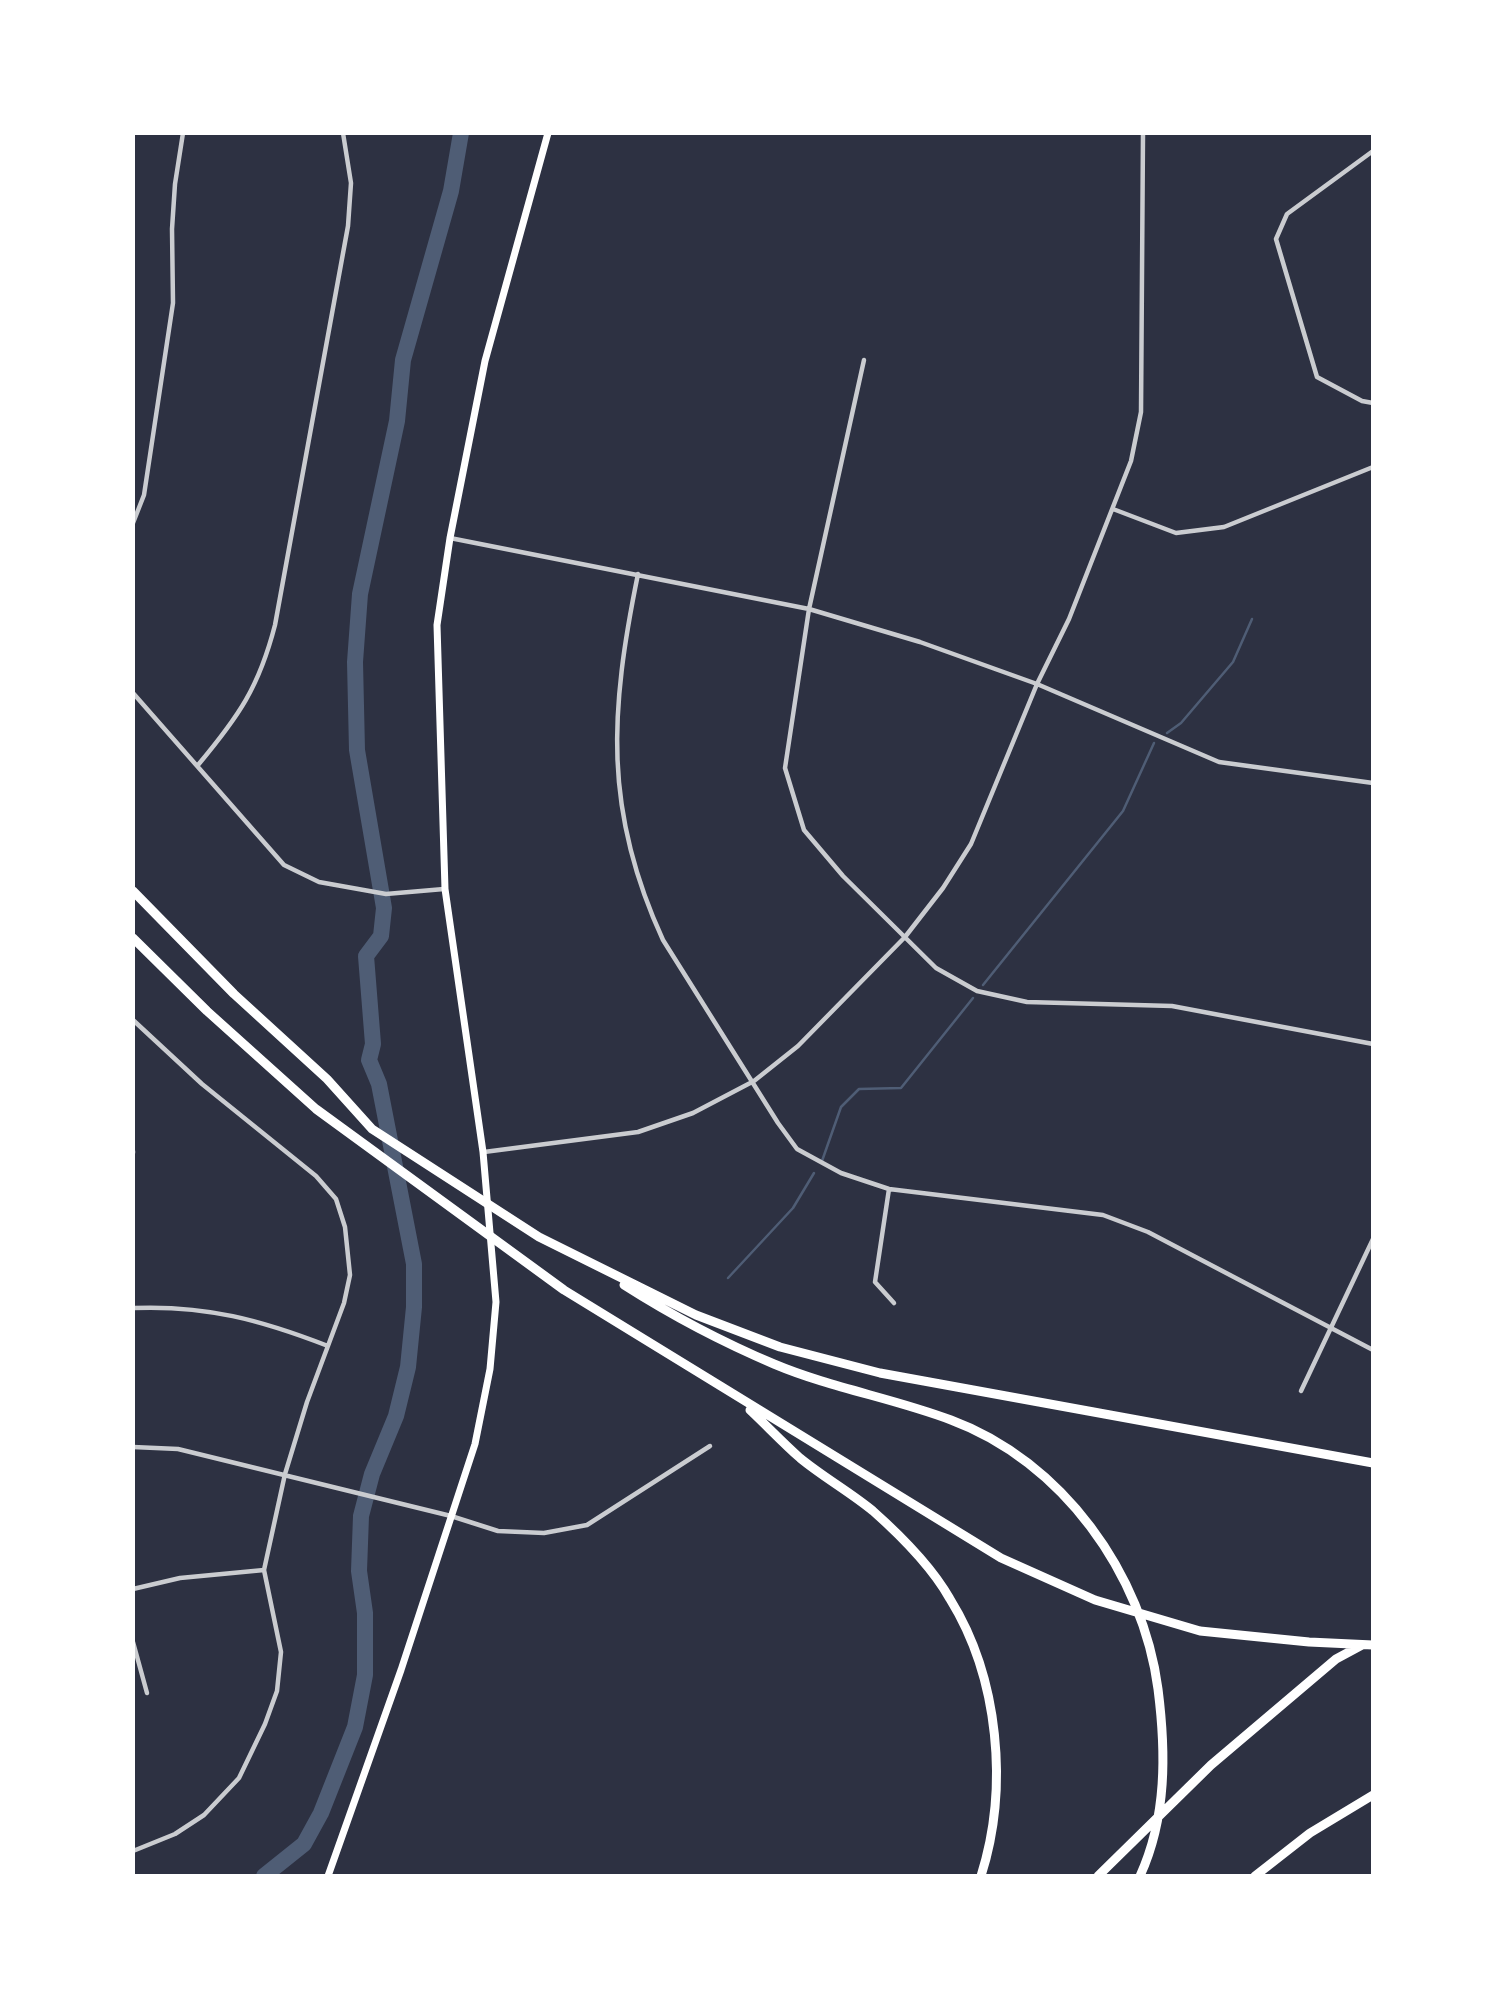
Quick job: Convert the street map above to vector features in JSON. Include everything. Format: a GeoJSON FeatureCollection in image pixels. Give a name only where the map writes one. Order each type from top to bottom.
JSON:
{"type":"FeatureCollection","features":[{"type":"Feature","properties":{"kind":"highway"},"geometry":{"type":"LineString","coordinates":[[133,891],[234,995],[327,1079],[372,1129],[539,1237],[696,1315],[780,1347],[834,1363],[1373,1463]]}},
{"type":"Feature","properties":{"kind":"highway"},"geometry":{"type":"LineString","coordinates":[[133,938],[207,1011],[306,1100],[372,1152],[527,1264],[610,1320],[917,1504],[1000,1558],[1095,1600],[1200,1631],[1309,1643],[1373,1642]]}},
{"type":"Feature","properties":{"kind":"highway"},"geometry":{"type":"LineString","coordinates":[[582,1259],[667,1312],[773,1363],[954,1420],[990,1439],[1041,1476],[1071,1505],[1097,1535],[1123,1577],[1143,1624],[1156,1677],[1161,1717],[1163,1793],[1156,1829],[1140,1876]]}},
{"type":"Feature","properties":{"kind":"highway"},"geometry":{"type":"LineString","coordinates":[[739,1399],[799,1457],[873,1512],[914,1553],[950,1598],[972,1643],[990,1710],[997,1782],[988,1852],[981,1876]]}},
{"type":"Feature","properties":{"kind":"highway"},"geometry":{"type":"LineString","coordinates":[[1098,1876],[1211,1765],[1277,1708],[1336,1659],[1373,1642]]}},
{"type":"Feature","properties":{"kind":"highway"},"geometry":{"type":"LineString","coordinates":[[1255,1876],[1310,1833],[1373,1795]]}},
{"type":"Feature","properties":{"kind":"main road"},"geometry":{"type":"LineString","coordinates":[[328,1876],[401,1671],[475,1444],[490,1369],[496,1303],[483,1152],[445,889],[437,625],[450,538],[485,361],[548,133]]}},
{"type":"Feature","properties":{"kind":"street"},"geometry":{"type":"LineString","coordinates":[[133,523],[144,495],[173,303],[173,206],[183,133]]}},
{"type":"Feature","properties":{"kind":"street"},"geometry":{"type":"LineString","coordinates":[[198,765],[248,701],[265,662],[275,625],[348,226],[351,183],[343,133]]}},
{"type":"Feature","properties":{"kind":"street"},"geometry":{"type":"LineString","coordinates":[[483,1152],[638,1132],[693,1113],[754,1081],[798,1046],[905,937],[943,888],[971,844],[1037,684],[1069,620],[1131,461],[1142,412],[1143,133]]}},
{"type":"Feature","properties":{"kind":"street"},"geometry":{"type":"LineString","coordinates":[[1373,151],[1287,214],[1276,239],[1317,377],[1333,388],[1373,403]]}},
{"type":"Feature","properties":{"kind":"street"},"geometry":{"type":"LineString","coordinates":[[864,360],[809,609],[785,768],[804,830],[843,876],[936,968],[977,991],[1027,1002],[1172,1006],[1373,1044]]}},
{"type":"Feature","properties":{"kind":"street"},"geometry":{"type":"LineString","coordinates":[[1113,509],[1176,533],[1224,527],[1373,467]]}},
{"type":"Feature","properties":{"kind":"street"},"geometry":{"type":"LineString","coordinates":[[450,538],[809,609],[920,642],[1037,684],[1219,762],[1373,783]]}},
{"type":"Feature","properties":{"kind":"street"},"geometry":{"type":"LineString","coordinates":[[638,574],[621,662],[615,733],[621,812],[648,908],[663,940],[797,1149],[841,1173],[890,1189],[1103,1215],[1148,1232],[1373,1350]]}},
{"type":"Feature","properties":{"kind":"street"},"geometry":{"type":"LineString","coordinates":[[133,693],[284,865],[319,882],[386,894],[445,889]]}},
{"type":"Feature","properties":{"kind":"street"},"geometry":{"type":"LineString","coordinates":[[133,1020],[202,1084],[316,1176],[336,1199],[345,1227],[350,1275],[285,1474],[264,1570],[281,1652],[277,1691],[265,1724],[239,1778],[204,1815],[176,1834],[133,1851]]}},
{"type":"Feature","properties":{"kind":"street"},"geometry":{"type":"LineString","coordinates":[[890,1189],[875,1282],[894,1303]]}},
{"type":"Feature","properties":{"kind":"street"},"geometry":{"type":"LineString","coordinates":[[1301,1391],[1373,1239]]}},
{"type":"Feature","properties":{"kind":"street"},"geometry":{"type":"LineString","coordinates":[[133,1308],[196,1308],[242,1316],[328,1346]]}},
{"type":"Feature","properties":{"kind":"street"},"geometry":{"type":"LineString","coordinates":[[133,1447],[178,1449],[451,1516],[498,1531],[544,1533],[587,1525],[710,1446]]}},
{"type":"Feature","properties":{"kind":"street"},"geometry":{"type":"LineString","coordinates":[[133,1590],[180,1578],[264,1570]]}},
{"type":"Feature","properties":{"kind":"street"},"geometry":{"type":"LineString","coordinates":[[133,1642],[147,1693]]}},
{"type":"Feature","properties":{"kind":"waterway"},"geometry":{"type":"LineString","coordinates":[[264,1876],[304,1844],[321,1813],[355,1727],[365,1675],[365,1613],[359,1571],[361,1516],[372,1474],[396,1416],[408,1367],[414,1307],[414,1264],[379,1084],[369,1060],[373,1044],[366,956],[381,936],[384,908],[357,750],[355,662],[360,594],[397,421],[403,360],[451,191],[461,133]]}},
{"type":"Feature","properties":{"kind":"waterway"},"geometry":{"type":"LineString","coordinates":[[1167,733],[1181,723],[1233,662],[1252,619]]}},
{"type":"Feature","properties":{"kind":"waterway"},"geometry":{"type":"LineString","coordinates":[[983,985],[1123,811],[1154,743]]}},
{"type":"Feature","properties":{"kind":"waterway"},"geometry":{"type":"LineString","coordinates":[[822,1161],[841,1107],[859,1089],[901,1088],[973,998]]}},
{"type":"Feature","properties":{"kind":"waterway"},"geometry":{"type":"LineString","coordinates":[[728,1278],[793,1208],[814,1173]]}}]}
